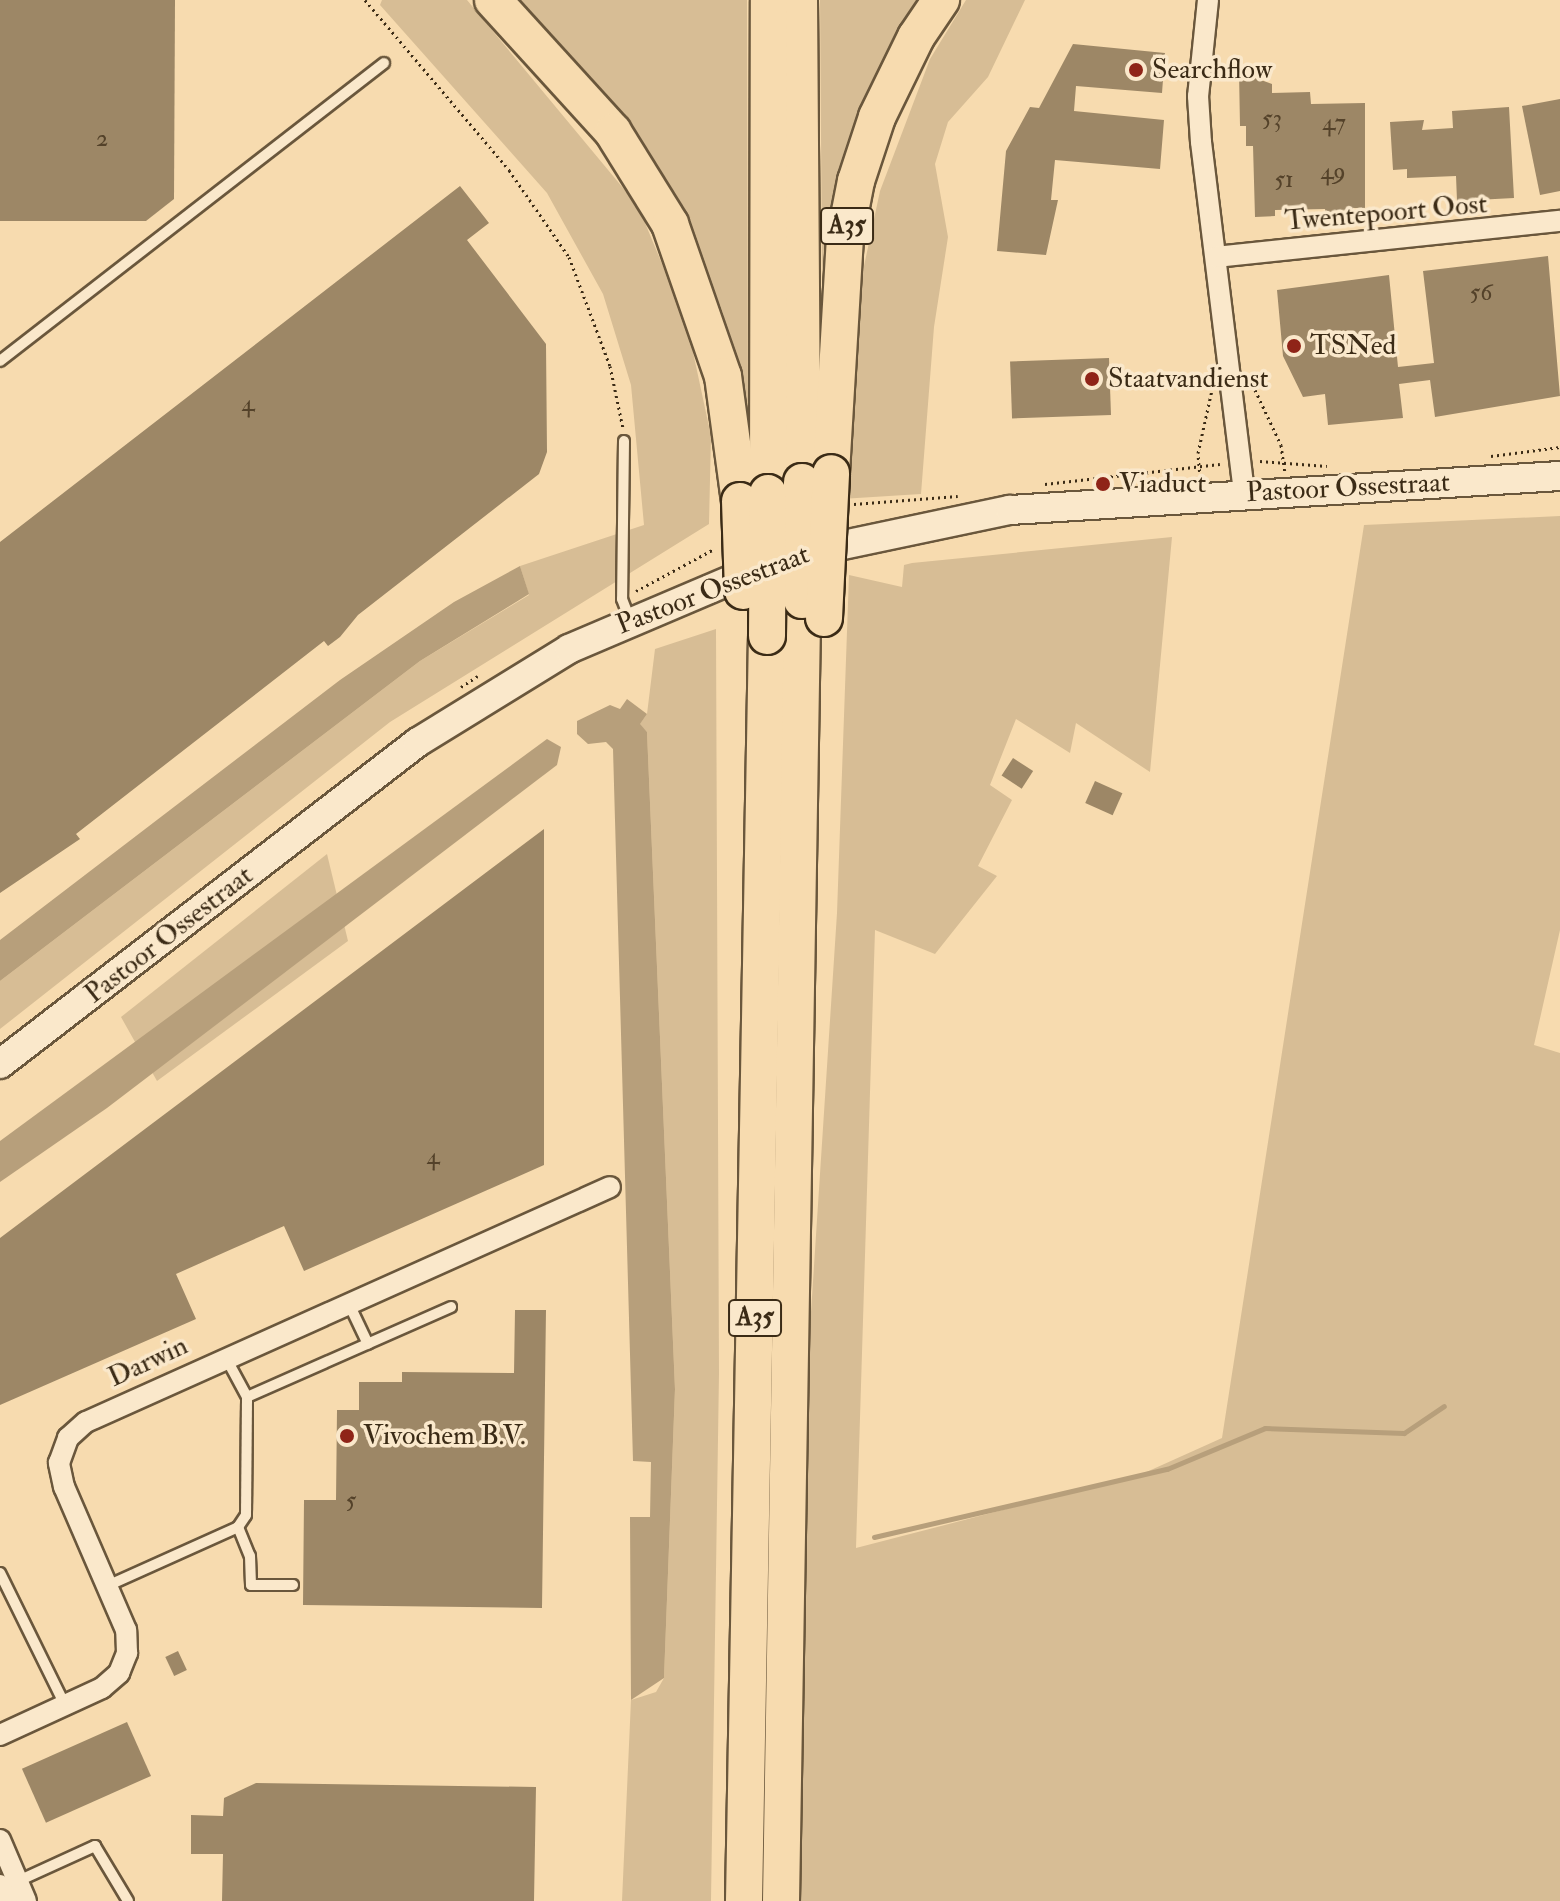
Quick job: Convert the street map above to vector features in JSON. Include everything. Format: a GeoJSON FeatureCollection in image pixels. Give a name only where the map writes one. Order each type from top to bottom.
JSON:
{"type":"FeatureCollection","features":[{"type":"Feature","properties":{"kind":"highway","name":"A35"},"geometry":{"type":"LineString","coordinates":[[493,0],[613,132],[670,224],[723,376],[754,497]]}},
{"type":"Feature","properties":{"kind":"highway","name":"A35"},"geometry":{"type":"LineString","coordinates":[[744,1901],[763,872],[755,640],[754,497],[769,0]]}},
{"type":"Feature","properties":{"kind":"highway","name":"A35"},"geometry":{"type":"LineString","coordinates":[[781,1901],[801,669],[813,622],[817,477],[799,0]]}},
{"type":"Feature","properties":{"kind":"highway","name":"A35"},"geometry":{"type":"LineString","coordinates":[[817,477],[845,237],[856,181],[877,117],[916,37],[941,0]]}},
{"type":"Feature","properties":{"kind":"main road","name":"Pastoor Ossestraat"},"geometry":{"type":"LineString","coordinates":[[0,1064],[418,742],[509,683],[630,620],[764,566],[850,541],[960,517],[1063,505],[1560,476]]}},
{"type":"Feature","properties":{"kind":"street"},"geometry":{"type":"LineString","coordinates":[[1208,0],[1198,96],[1244,494]]}},
{"type":"Feature","properties":{"kind":"street","name":"Twentepoort Oost"},"geometry":{"type":"LineString","coordinates":[[1216,257],[1560,221]]}},
{"type":"Feature","properties":{"kind":"street","name":"Darwin"},"geometry":{"type":"LineString","coordinates":[[0,1735],[102,1688],[119,1673],[127,1653],[126,1630],[64,1487],[59,1463],[68,1438],[86,1422],[610,1187]]}},
{"type":"Feature","properties":{"kind":"street"},"geometry":{"type":"LineString","coordinates":[[0,1840],[6,1889],[26,1901]]}},
{"type":"Feature","properties":{"kind":"lane"},"geometry":{"type":"LineString","coordinates":[[0,361],[384,63]]}},
{"type":"Feature","properties":{"kind":"lane"},"geometry":{"type":"LineString","coordinates":[[624,441],[622,599],[630,620]]}},
{"type":"Feature","properties":{"kind":"lane"},"geometry":{"type":"LineString","coordinates":[[348,1302],[368,1344]]}},
{"type":"Feature","properties":{"kind":"lane"},"geometry":{"type":"LineString","coordinates":[[247,1397],[451,1307]]}},
{"type":"Feature","properties":{"kind":"lane"},"geometry":{"type":"LineString","coordinates":[[107,1586],[238,1527],[246,1515],[247,1397],[226,1358]]}},
{"type":"Feature","properties":{"kind":"lane"},"geometry":{"type":"LineString","coordinates":[[238,1527],[250,1556],[251,1585],[293,1585]]}},
{"type":"Feature","properties":{"kind":"lane"},"geometry":{"type":"LineString","coordinates":[[0,1573],[65,1705]]}},
{"type":"Feature","properties":{"kind":"lane"},"geometry":{"type":"LineString","coordinates":[[6,1889],[95,1846],[128,1901]]}},
{"type":"Feature","properties":{"kind":"path"},"geometry":{"type":"LineString","coordinates":[[365,0],[509,170],[569,257],[610,366],[624,441]]}},
{"type":"Feature","properties":{"kind":"path","name":"Pastoor Ossestraat"},"geometry":{"type":"LineString","coordinates":[[1245,371],[1284,460],[1343,465]]}},
{"type":"Feature","properties":{"kind":"path"},"geometry":{"type":"LineString","coordinates":[[1200,466],[1215,375]]}},
{"type":"Feature","properties":{"kind":"path","name":"Pastoor Ossestraat"},"geometry":{"type":"LineString","coordinates":[[1481,457],[1560,447]]}},
{"type":"Feature","properties":{"kind":"shaded area"},"geometry":{"type":"Polygon","coordinates":[[[382,0],[467,0],[638,206],[687,324],[711,436],[709,524],[390,722],[0,1029],[0,981],[420,661],[529,595],[520,566],[644,525],[631,385],[603,294],[547,193],[380,5],[382,0]]]}},
{"type":"Feature","properties":{"kind":"shaded area"},"geometry":{"type":"Polygon","coordinates":[[[514,0],[747,0],[748,423],[723,313],[691,230],[514,0]]]}},
{"type":"Feature","properties":{"kind":"shaded area"},"geometry":{"type":"Polygon","coordinates":[[[820,0],[929,0],[894,56],[823,407],[820,0]]]}},
{"type":"Feature","properties":{"kind":"shaded area"},"geometry":{"type":"Polygon","coordinates":[[[966,0],[1025,0],[988,77],[948,122],[935,164],[948,237],[934,327],[921,494],[841,499],[854,313],[880,191],[930,59],[966,0]]]}},
{"type":"Feature","properties":{"kind":"shaded area"},"geometry":{"type":"Polygon","coordinates":[[[1560,516],[1560,930],[1534,1045],[1560,1053],[1560,1901],[799,1901],[808,1358],[837,913],[849,575],[902,587],[904,565],[912,563],[1172,537],[1150,772],[1076,723],[1070,753],[1016,719],[990,785],[1012,800],[978,866],[997,876],[935,954],[875,930],[856,1548],[1142,1474],[1222,1438],[1364,525],[1560,516]]]}},
{"type":"Feature","properties":{"kind":"shaded area"},"geometry":{"type":"Polygon","coordinates":[[[520,566],[529,594],[420,661],[0,981],[0,940],[340,680],[454,602],[520,566]]]}},
{"type":"Feature","properties":{"kind":"shaded area"},"geometry":{"type":"Polygon","coordinates":[[[716,629],[719,1373],[711,1901],[622,1901],[631,1700],[656,1692],[664,1678],[675,1389],[647,732],[639,725],[647,714],[655,649],[716,629]]]}},
{"type":"Feature","properties":{"kind":"shaded area"},"geometry":{"type":"Polygon","coordinates":[[[627,699],[647,714],[640,724],[647,732],[675,1389],[664,1678],[631,1700],[630,1517],[650,1517],[651,1462],[633,1461],[613,749],[606,742],[588,744],[577,734],[577,721],[610,705],[620,709],[627,699]]]}},
{"type":"Feature","properties":{"kind":"shaded area"},"geometry":{"type":"Polygon","coordinates":[[[547,739],[561,747],[557,765],[107,1108],[0,1182],[0,1141],[547,739]]]}},
{"type":"Feature","properties":{"kind":"shaded area"},"geometry":{"type":"Polygon","coordinates":[[[327,854],[348,941],[157,1081],[121,1017],[327,854]]]}},
{"type":"Feature","properties":{"kind":"building"},"geometry":{"type":"Polygon","coordinates":[[[0,0],[175,0],[174,199],[146,221],[0,221],[0,0]]]}},
{"type":"Feature","properties":{"kind":"building"},"geometry":{"type":"Polygon","coordinates":[[[1073,44],[1165,53],[1162,93],[1076,86],[1074,111],[1164,120],[1160,169],[1055,160],[1051,200],[1058,200],[1046,255],[997,251],[1006,151],[1030,107],[1039,108],[1073,44]]]}},
{"type":"Feature","properties":{"kind":"building"},"geometry":{"type":"Polygon","coordinates":[[[1239,72],[1272,84],[1272,93],[1310,92],[1311,104],[1365,103],[1365,208],[1353,208],[1353,214],[1326,215],[1325,209],[1275,210],[1275,216],[1255,217],[1253,146],[1246,146],[1246,126],[1240,126],[1239,72]]]}},
{"type":"Feature","properties":{"kind":"building"},"geometry":{"type":"Polygon","coordinates":[[[1560,99],[1560,191],[1540,195],[1522,106],[1560,99]]]}},
{"type":"Feature","properties":{"kind":"building"},"geometry":{"type":"Polygon","coordinates":[[[1509,107],[1514,198],[1457,201],[1456,176],[1407,178],[1407,169],[1393,170],[1390,122],[1424,120],[1422,130],[1453,128],[1452,111],[1509,107]]]}},
{"type":"Feature","properties":{"kind":"building"},"geometry":{"type":"Polygon","coordinates":[[[460,186],[489,223],[467,240],[546,344],[547,452],[539,474],[358,615],[340,637],[328,646],[324,641],[76,834],[80,839],[0,893],[0,542],[460,186]]]}},
{"type":"Feature","properties":{"kind":"building"},"geometry":{"type":"Polygon","coordinates":[[[1548,256],[1560,396],[1435,417],[1430,380],[1399,384],[1403,418],[1328,425],[1325,394],[1303,397],[1283,356],[1277,290],[1389,275],[1398,367],[1434,363],[1423,271],[1548,256]]]}},
{"type":"Feature","properties":{"kind":"building"},"geometry":{"type":"Polygon","coordinates":[[[1109,358],[1111,415],[1012,418],[1010,361],[1109,358]]]}},
{"type":"Feature","properties":{"kind":"building"},"geometry":{"type":"Polygon","coordinates":[[[1013,758],[1033,771],[1022,789],[1002,776],[1013,758]]]}},
{"type":"Feature","properties":{"kind":"building"},"geometry":{"type":"Polygon","coordinates":[[[1095,781],[1122,793],[1113,815],[1085,803],[1095,781]]]}},
{"type":"Feature","properties":{"kind":"building"},"geometry":{"type":"Polygon","coordinates":[[[544,829],[544,1165],[304,1271],[284,1226],[176,1274],[196,1319],[0,1405],[0,1238],[544,829]]]}},
{"type":"Feature","properties":{"kind":"building"},"geometry":{"type":"Polygon","coordinates":[[[515,1310],[546,1310],[542,1608],[303,1605],[304,1500],[336,1500],[337,1410],[359,1410],[359,1382],[402,1382],[402,1372],[514,1373],[515,1310]]]}},
{"type":"Feature","properties":{"kind":"building"},"geometry":{"type":"Polygon","coordinates":[[[178,1651],[187,1670],[174,1676],[165,1657],[178,1651]]]}},
{"type":"Feature","properties":{"kind":"building"},"geometry":{"type":"Polygon","coordinates":[[[127,1722],[151,1776],[46,1823],[22,1769],[127,1722]]]}},
{"type":"Feature","properties":{"kind":"building"},"geometry":{"type":"Polygon","coordinates":[[[256,1783],[536,1787],[534,1901],[222,1901],[223,1854],[191,1854],[191,1815],[223,1816],[224,1798],[256,1783]]]}},
{"type":"Feature","properties":{"kind":"waterway"},"geometry":{"type":"LineString","coordinates":[[874,1537],[1167,1469],[1265,1428],[1404,1433],[1444,1406]]}},
{"type":"Feature","properties":{"kind":"place","name":"Searchflow"},"geometry":{"type":"Point","coordinates":[1136,70]}},
{"type":"Feature","properties":{"kind":"place","name":"TSNed"},"geometry":{"type":"Point","coordinates":[1294,346]}},
{"type":"Feature","properties":{"kind":"place","name":"Staatvandienst"},"geometry":{"type":"Point","coordinates":[1092,379]}},
{"type":"Feature","properties":{"kind":"place","name":"Viaduct"},"geometry":{"type":"Point","coordinates":[1103,484]}},
{"type":"Feature","properties":{"kind":"place","name":"Vivochem B.V."},"geometry":{"type":"Point","coordinates":[347,1436]}}]}
